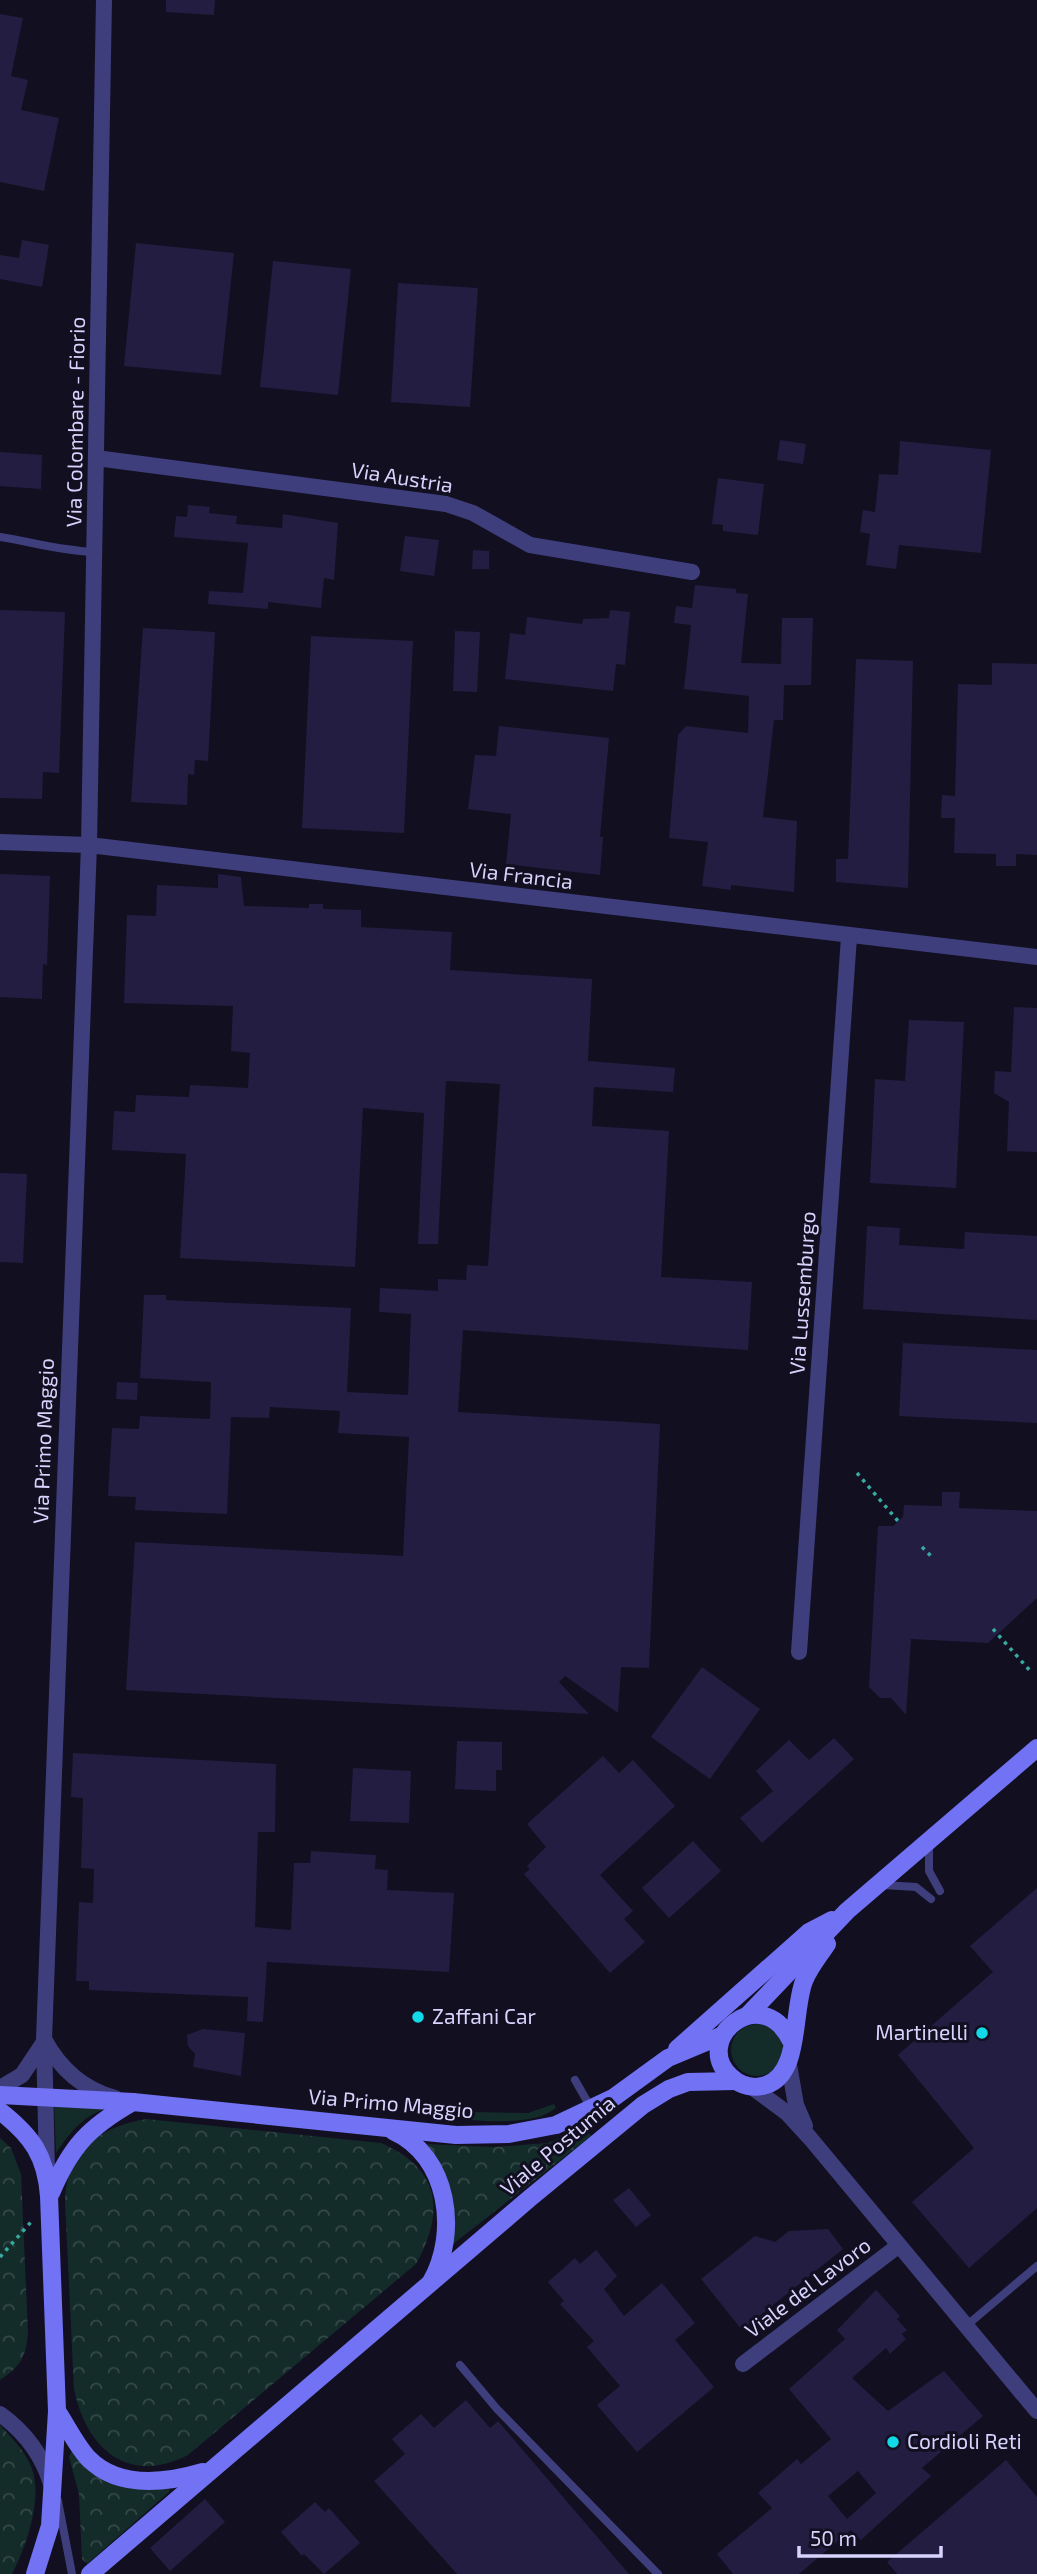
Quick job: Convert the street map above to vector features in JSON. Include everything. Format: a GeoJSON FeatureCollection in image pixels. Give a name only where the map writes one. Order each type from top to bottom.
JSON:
{"type":"FeatureCollection","features":[{"type":"Feature","properties":{"kind":"main road"},"geometry":{"type":"LineString","coordinates":[[744,2084],[728,2074],[720,2055],[723,2035],[729,2026],[747,2015],[847,1911],[1037,1748]]}},
{"type":"Feature","properties":{"kind":"main road"},"geometry":{"type":"LineString","coordinates":[[789,2066],[791,2041],[805,1979],[847,1911]]}},
{"type":"Feature","properties":{"kind":"main road"},"geometry":{"type":"LineString","coordinates":[[668,2058],[809,1932],[847,1911]]}},
{"type":"Feature","properties":{"kind":"main road"},"geometry":{"type":"LineString","coordinates":[[747,2015],[770,2017],[779,2023],[791,2041]]}},
{"type":"Feature","properties":{"kind":"main road"},"geometry":{"type":"LineString","coordinates":[[668,2058],[723,2035]]}},
{"type":"Feature","properties":{"kind":"main road","name":"Via Primo Maggio"},"geometry":{"type":"LineString","coordinates":[[133,2102],[456,2135],[509,2134],[556,2125],[592,2110],[668,2058]]}},
{"type":"Feature","properties":{"kind":"main road","name":"Viale Postumia"},"geometry":{"type":"LineString","coordinates":[[90,2574],[530,2198],[643,2105],[668,2089],[688,2082],[773,2083],[789,2066]]}},
{"type":"Feature","properties":{"kind":"main road"},"geometry":{"type":"LineString","coordinates":[[0,2095],[133,2102]]}},
{"type":"Feature","properties":{"kind":"main road"},"geometry":{"type":"LineString","coordinates":[[49,2196],[78,2141],[111,2114],[133,2102]]}},
{"type":"Feature","properties":{"kind":"main road"},"geometry":{"type":"LineString","coordinates":[[0,2111],[27,2135],[47,2170],[49,2196],[57,2411],[50,2526],[35,2574]]}},
{"type":"Feature","properties":{"kind":"main road","name":"Viale Postumia"},"geometry":{"type":"LineString","coordinates":[[386,2127],[404,2136],[426,2156],[444,2194],[446,2236],[436,2272],[427,2288]]}},
{"type":"Feature","properties":{"kind":"main road","name":"Viale Postumia"},"geometry":{"type":"LineString","coordinates":[[57,2411],[88,2458],[112,2473],[150,2483],[171,2482],[209,2471]]}},
{"type":"Feature","properties":{"kind":"street","name":"Via Colombare - Fiorio"},"geometry":{"type":"LineString","coordinates":[[89,845],[104,0]]}},
{"type":"Feature","properties":{"kind":"street","name":"Via Austria"},"geometry":{"type":"LineString","coordinates":[[96,458],[446,504],[473,513],[530,545],[692,572]]}},
{"type":"Feature","properties":{"kind":"street","name":"Via Francia"},"geometry":{"type":"LineString","coordinates":[[0,842],[89,845],[849,937],[1037,957]]}},
{"type":"Feature","properties":{"kind":"street","name":"Via Primo Maggio"},"geometry":{"type":"LineString","coordinates":[[47,2170],[43,2097],[44,2039],[89,845]]}},
{"type":"Feature","properties":{"kind":"street","name":"Via Lussemburgo"},"geometry":{"type":"LineString","coordinates":[[799,1652],[849,937]]}},
{"type":"Feature","properties":{"kind":"street","name":"Via Primo Maggio"},"geometry":{"type":"LineString","coordinates":[[0,2088],[22,2075],[44,2039]]}},
{"type":"Feature","properties":{"kind":"street","name":"Via Primo Maggio"},"geometry":{"type":"LineString","coordinates":[[44,2039],[57,2060],[84,2086],[133,2102]]}},
{"type":"Feature","properties":{"kind":"street","name":"Viale del Lavoro"},"geometry":{"type":"LineString","coordinates":[[789,2066],[796,2105],[810,2138]]}},
{"type":"Feature","properties":{"kind":"street","name":"Viale del Lavoro"},"geometry":{"type":"LineString","coordinates":[[744,2084],[787,2113],[810,2138],[1037,2411]]}},
{"type":"Feature","properties":{"kind":"street","name":"Viale del Lavoro"},"geometry":{"type":"LineString","coordinates":[[744,2364],[898,2246]]}},
{"type":"Feature","properties":{"kind":"street"},"geometry":{"type":"LineString","coordinates":[[0,2414],[24,2434],[43,2462],[53,2489]]}},
{"type":"Feature","properties":{"kind":"lane"},"geometry":{"type":"LineString","coordinates":[[0,537],[38,543],[63,551],[95,552]]}},
{"type":"Feature","properties":{"kind":"lane"},"geometry":{"type":"LineString","coordinates":[[930,1841],[929,1871],[940,1891]]}},
{"type":"Feature","properties":{"kind":"lane"},"geometry":{"type":"LineString","coordinates":[[876,1886],[916,1887],[931,1899]]}},
{"type":"Feature","properties":{"kind":"lane"},"geometry":{"type":"LineString","coordinates":[[575,2080],[592,2110]]}},
{"type":"Feature","properties":{"kind":"lane"},"geometry":{"type":"LineString","coordinates":[[966,2326],[1037,2266]]}},
{"type":"Feature","properties":{"kind":"lane"},"geometry":{"type":"LineString","coordinates":[[460,2365],[497,2409],[658,2574]]}},
{"type":"Feature","properties":{"kind":"lane"},"geometry":{"type":"LineString","coordinates":[[53,2489],[72,2574]]}},
{"type":"Feature","properties":{"kind":"path"},"geometry":{"type":"LineString","coordinates":[[857,1473],[898,1521]]}},
{"type":"Feature","properties":{"kind":"path"},"geometry":{"type":"LineString","coordinates":[[922,1547],[931,1556]]}},
{"type":"Feature","properties":{"kind":"path"},"geometry":{"type":"LineString","coordinates":[[993,1629],[1032,1672]]}},
{"type":"Feature","properties":{"kind":"path"},"geometry":{"type":"LineString","coordinates":[[0,2257],[31,2222],[30,2211]]}},
{"type":"Feature","properties":{"kind":"green space"},"geometry":{"type":"Polygon","coordinates":[[[757,2024],[776,2031],[783,2050],[776,2069],[757,2076],[738,2069],[731,2050],[738,2031],[757,2024]]]}},
{"type":"Feature","properties":{"kind":"green space"},"geometry":{"type":"Polygon","coordinates":[[[54,2103],[104,2109],[76,2127],[56,2153],[54,2103]]]}},
{"type":"Feature","properties":{"kind":"green space"},"geometry":{"type":"Polygon","coordinates":[[[554,2104],[556,2108],[544,2115],[510,2121],[421,2115],[421,2111],[528,2113],[554,2104]]]}},
{"type":"Feature","properties":{"kind":"green space"},"geometry":{"type":"Polygon","coordinates":[[[146,2119],[381,2143],[416,2166],[426,2179],[432,2194],[433,2210],[431,2227],[416,2264],[188,2455],[166,2463],[146,2466],[128,2463],[113,2456],[99,2444],[88,2429],[80,2410],[74,2389],[65,2201],[72,2168],[89,2144],[114,2128],[146,2119]]]}},
{"type":"Feature","properties":{"kind":"green space"},"geometry":{"type":"Polygon","coordinates":[[[584,2128],[591,2136],[453,2244],[455,2216],[451,2191],[441,2167],[426,2144],[493,2147],[547,2143],[584,2128]]]}},
{"type":"Feature","properties":{"kind":"green space"},"geometry":{"type":"Polygon","coordinates":[[[0,2138],[11,2148],[21,2174],[28,2333],[21,2361],[0,2380],[0,2138]]]}},
{"type":"Feature","properties":{"kind":"green space"},"geometry":{"type":"Polygon","coordinates":[[[0,2425],[26,2457],[35,2481],[31,2523],[12,2574],[0,2574],[0,2425]]]}},
{"type":"Feature","properties":{"kind":"green space"},"geometry":{"type":"Polygon","coordinates":[[[72,2451],[170,2488],[169,2492],[87,2564],[82,2559],[79,2494],[69,2457],[72,2451]]]}},
{"type":"Feature","properties":{"kind":"building"},"geometry":{"type":"Polygon","coordinates":[[[166,0],[215,0],[214,15],[166,12],[166,0]]]}},
{"type":"Feature","properties":{"kind":"building"},"geometry":{"type":"Polygon","coordinates":[[[0,14],[23,18],[11,76],[28,80],[21,110],[59,118],[44,191],[0,182],[0,14]]]}},
{"type":"Feature","properties":{"kind":"building"},"geometry":{"type":"Polygon","coordinates":[[[22,240],[49,245],[42,287],[0,279],[0,255],[19,258],[22,240]]]}},
{"type":"Feature","properties":{"kind":"building"},"geometry":{"type":"Polygon","coordinates":[[[136,243],[234,253],[221,375],[124,366],[136,243]]]}},
{"type":"Feature","properties":{"kind":"building"},"geometry":{"type":"Polygon","coordinates":[[[273,261],[351,269],[338,395],[260,387],[273,261]]]}},
{"type":"Feature","properties":{"kind":"building"},"geometry":{"type":"Polygon","coordinates":[[[398,283],[478,288],[470,407],[391,402],[398,283]]]}},
{"type":"Feature","properties":{"kind":"building"},"geometry":{"type":"Polygon","coordinates":[[[780,440],[806,444],[803,464],[777,460],[780,440]]]}},
{"type":"Feature","properties":{"kind":"building"},"geometry":{"type":"Polygon","coordinates":[[[900,441],[991,450],[981,553],[899,545],[896,569],[866,565],[870,534],[860,532],[863,510],[875,512],[879,474],[898,475],[900,441]]]}},
{"type":"Feature","properties":{"kind":"building"},"geometry":{"type":"Polygon","coordinates":[[[0,452],[42,455],[41,489],[0,486],[0,452]]]}},
{"type":"Feature","properties":{"kind":"building"},"geometry":{"type":"Polygon","coordinates":[[[718,478],[764,484],[758,535],[723,531],[723,525],[712,524],[718,478]]]}},
{"type":"Feature","properties":{"kind":"building"},"geometry":{"type":"Polygon","coordinates":[[[188,505],[210,507],[209,513],[237,516],[236,524],[282,528],[283,514],[338,523],[334,580],[324,578],[321,608],[268,602],[268,609],[208,604],[209,591],[243,593],[248,543],[174,537],[176,516],[187,517],[188,505]]]}},
{"type":"Feature","properties":{"kind":"building"},"geometry":{"type":"Polygon","coordinates":[[[405,536],[439,540],[434,576],[400,571],[405,536]]]}},
{"type":"Feature","properties":{"kind":"building"},"geometry":{"type":"Polygon","coordinates":[[[473,550],[489,551],[489,569],[472,569],[473,550]]]}},
{"type":"Feature","properties":{"kind":"building"},"geometry":{"type":"Polygon","coordinates":[[[695,585],[736,589],[736,593],[748,594],[741,663],[781,664],[782,618],[813,618],[811,685],[784,685],[783,720],[774,720],[763,817],[797,821],[794,892],[731,885],[731,890],[702,886],[708,842],[669,838],[678,735],[686,726],[748,733],[749,696],[684,689],[691,625],[674,623],[676,606],[692,608],[695,585]]]}},
{"type":"Feature","properties":{"kind":"building"},"geometry":{"type":"Polygon","coordinates":[[[0,610],[65,612],[59,773],[43,772],[42,799],[0,798],[0,610]]]}},
{"type":"Feature","properties":{"kind":"building"},"geometry":{"type":"Polygon","coordinates":[[[610,610],[630,612],[625,665],[616,664],[613,691],[505,679],[510,633],[525,635],[527,617],[582,624],[583,619],[609,618],[610,610]]]}},
{"type":"Feature","properties":{"kind":"building"},"geometry":{"type":"Polygon","coordinates":[[[143,628],[215,632],[208,761],[195,760],[194,775],[188,774],[187,805],[131,802],[143,628]]]}},
{"type":"Feature","properties":{"kind":"building"},"geometry":{"type":"Polygon","coordinates":[[[455,631],[480,632],[477,692],[453,691],[455,631]]]}},
{"type":"Feature","properties":{"kind":"building"},"geometry":{"type":"Polygon","coordinates":[[[311,636],[413,641],[404,833],[302,828],[311,636]]]}},
{"type":"Feature","properties":{"kind":"building"},"geometry":{"type":"Polygon","coordinates":[[[856,659],[913,661],[908,888],[836,882],[836,859],[848,859],[856,659]]]}},
{"type":"Feature","properties":{"kind":"building"},"geometry":{"type":"Polygon","coordinates":[[[992,663],[1037,664],[1037,855],[1016,854],[1016,866],[996,866],[996,854],[954,853],[955,818],[941,818],[942,795],[955,796],[958,684],[992,685],[992,663]]]}},
{"type":"Feature","properties":{"kind":"building"},"geometry":{"type":"Polygon","coordinates":[[[499,726],[609,738],[600,837],[603,837],[600,875],[506,864],[511,814],[468,809],[475,755],[496,756],[499,726]]]}},
{"type":"Feature","properties":{"kind":"building"},"geometry":{"type":"Polygon","coordinates":[[[0,874],[50,876],[47,965],[43,964],[42,999],[0,997],[0,874]]]}},
{"type":"Feature","properties":{"kind":"building"},"geometry":{"type":"Polygon","coordinates":[[[218,874],[241,877],[244,906],[309,908],[309,904],[323,904],[323,909],[361,910],[361,927],[452,932],[450,970],[592,979],[588,1061],[675,1068],[673,1092],[594,1087],[592,1126],[669,1131],[661,1277],[752,1282],[748,1350],[463,1330],[458,1412],[660,1424],[649,1668],[621,1667],[618,1713],[565,1676],[559,1682],[589,1714],[126,1690],[135,1542],[403,1556],[409,1437],[338,1433],[340,1411],[270,1407],[269,1418],[231,1417],[227,1514],[135,1510],[136,1497],[108,1496],[112,1428],[139,1429],[140,1416],[210,1419],[211,1382],[140,1378],[144,1295],[166,1295],[166,1300],[351,1308],[347,1392],[408,1395],[411,1314],[379,1312],[380,1288],[438,1291],[438,1279],[466,1280],[467,1265],[488,1266],[500,1084],[446,1081],[438,1244],[418,1244],[424,1113],[363,1108],[355,1267],[180,1258],[186,1154],[112,1150],[114,1111],[135,1112],[136,1095],[189,1097],[190,1085],[248,1088],[250,1053],[231,1051],[233,1006],[124,1003],[127,915],[156,916],[157,885],[218,888],[218,874]]]}},
{"type":"Feature","properties":{"kind":"building"},"geometry":{"type":"Polygon","coordinates":[[[1014,1007],[1037,1008],[1037,1152],[1007,1151],[1009,1102],[994,1093],[995,1071],[1011,1072],[1014,1007]]]}},
{"type":"Feature","properties":{"kind":"building"},"geometry":{"type":"Polygon","coordinates":[[[909,1020],[964,1022],[956,1188],[870,1183],[875,1079],[905,1081],[909,1020]]]}},
{"type":"Feature","properties":{"kind":"building"},"geometry":{"type":"Polygon","coordinates":[[[0,1173],[27,1174],[23,1263],[0,1262],[0,1173]]]}},
{"type":"Feature","properties":{"kind":"building"},"geometry":{"type":"Polygon","coordinates":[[[867,1226],[900,1228],[899,1245],[964,1249],[965,1232],[1037,1236],[1037,1320],[863,1309],[867,1226]]]}},
{"type":"Feature","properties":{"kind":"building"},"geometry":{"type":"Polygon","coordinates":[[[903,1343],[1037,1350],[1037,1423],[899,1416],[903,1343]]]}},
{"type":"Feature","properties":{"kind":"building"},"geometry":{"type":"Polygon","coordinates":[[[117,1382],[138,1383],[137,1400],[116,1399],[117,1382]]]}},
{"type":"Feature","properties":{"kind":"building"},"geometry":{"type":"Polygon","coordinates":[[[942,1492],[960,1492],[959,1508],[1037,1511],[1037,1598],[988,1643],[911,1639],[906,1715],[891,1698],[880,1698],[869,1687],[878,1526],[893,1526],[903,1517],[904,1505],[942,1506],[942,1492]]]}},
{"type":"Feature","properties":{"kind":"building"},"geometry":{"type":"Polygon","coordinates":[[[702,1667],[760,1709],[710,1779],[651,1737],[702,1667]]]}},
{"type":"Feature","properties":{"kind":"building"},"geometry":{"type":"Polygon","coordinates":[[[834,1738],[854,1759],[762,1843],[740,1818],[773,1791],[756,1771],[789,1740],[809,1760],[834,1738]]]}},
{"type":"Feature","properties":{"kind":"building"},"geometry":{"type":"Polygon","coordinates":[[[457,1741],[502,1742],[502,1770],[496,1770],[496,1791],[455,1789],[457,1741]]]}},
{"type":"Feature","properties":{"kind":"building"},"geometry":{"type":"Polygon","coordinates":[[[73,1753],[276,1764],[275,1832],[258,1832],[255,1927],[291,1930],[294,1863],[310,1863],[311,1851],[376,1855],[375,1869],[388,1870],[387,1890],[454,1893],[449,1972],[267,1962],[263,2022],[247,2021],[248,1997],[89,1990],[89,1981],[76,1981],[79,1902],[93,1903],[94,1869],[81,1868],[83,1798],[71,1797],[73,1753]]]}},
{"type":"Feature","properties":{"kind":"building"},"geometry":{"type":"Polygon","coordinates":[[[603,1756],[619,1773],[633,1760],[675,1806],[600,1875],[633,1911],[624,1919],[645,1942],[610,1973],[524,1874],[530,1869],[527,1866],[546,1847],[527,1824],[603,1756]]]}},
{"type":"Feature","properties":{"kind":"building"},"geometry":{"type":"Polygon","coordinates":[[[353,1768],[411,1771],[409,1823],[350,1821],[353,1768]]]}},
{"type":"Feature","properties":{"kind":"building"},"geometry":{"type":"Polygon","coordinates":[[[693,1841],[721,1871],[669,1918],[642,1888],[693,1841]]]}},
{"type":"Feature","properties":{"kind":"building"},"geometry":{"type":"Polygon","coordinates":[[[1037,1888],[1037,2208],[969,2268],[912,2202],[974,2148],[898,2055],[993,1972],[970,1946],[1037,1888]]]}},
{"type":"Feature","properties":{"kind":"building"},"geometry":{"type":"Polygon","coordinates":[[[203,2029],[245,2033],[241,2076],[193,2067],[195,2054],[188,2046],[187,2035],[203,2029]]]}},
{"type":"Feature","properties":{"kind":"building"},"geometry":{"type":"Polygon","coordinates":[[[629,2188],[651,2215],[636,2227],[613,2200],[629,2188]]]}},
{"type":"Feature","properties":{"kind":"building"},"geometry":{"type":"Polygon","coordinates":[[[828,2229],[843,2249],[742,2330],[701,2279],[755,2236],[775,2242],[789,2231],[828,2229]]]}},
{"type":"Feature","properties":{"kind":"building"},"geometry":{"type":"Polygon","coordinates":[[[596,2250],[617,2276],[604,2289],[624,2316],[662,2283],[695,2323],[675,2340],[714,2387],[637,2452],[597,2405],[620,2386],[587,2347],[594,2341],[560,2304],[564,2301],[548,2282],[575,2258],[580,2264],[596,2250]]]}},
{"type":"Feature","properties":{"kind":"building"},"geometry":{"type":"Polygon","coordinates":[[[876,2290],[900,2316],[897,2319],[907,2330],[902,2334],[906,2339],[890,2354],[886,2348],[852,2378],[888,2411],[944,2371],[983,2416],[922,2468],[931,2476],[861,2540],[851,2530],[799,2574],[733,2574],[717,2554],[772,2508],[758,2493],[797,2459],[801,2464],[831,2439],[789,2389],[845,2339],[837,2330],[876,2290]],[[858,2471],[828,2496],[847,2519],[876,2493],[858,2471]]]}},
{"type":"Feature","properties":{"kind":"building"},"geometry":{"type":"Polygon","coordinates":[[[466,2400],[490,2428],[498,2421],[629,2574],[457,2574],[374,2481],[405,2454],[392,2439],[421,2414],[434,2428],[466,2400]]]}},
{"type":"Feature","properties":{"kind":"building"},"geometry":{"type":"Polygon","coordinates":[[[1006,2460],[1037,2497],[1037,2574],[897,2574],[887,2562],[1006,2460]]]}},
{"type":"Feature","properties":{"kind":"building"},"geometry":{"type":"Polygon","coordinates":[[[205,2499],[225,2522],[170,2571],[150,2548],[205,2499]]]}},
{"type":"Feature","properties":{"kind":"building"},"geometry":{"type":"Polygon","coordinates":[[[315,2502],[325,2512],[329,2508],[360,2543],[324,2574],[304,2554],[302,2556],[281,2532],[315,2502]]]}},
{"type":"Feature","properties":{"kind":"place","name":"Zaffani Car"},"geometry":{"type":"Point","coordinates":[418,2017]}},
{"type":"Feature","properties":{"kind":"place","name":"Martinelli"},"geometry":{"type":"Point","coordinates":[982,2033]}},
{"type":"Feature","properties":{"kind":"place","name":"Cordioli Reti"},"geometry":{"type":"Point","coordinates":[893,2442]}}]}
